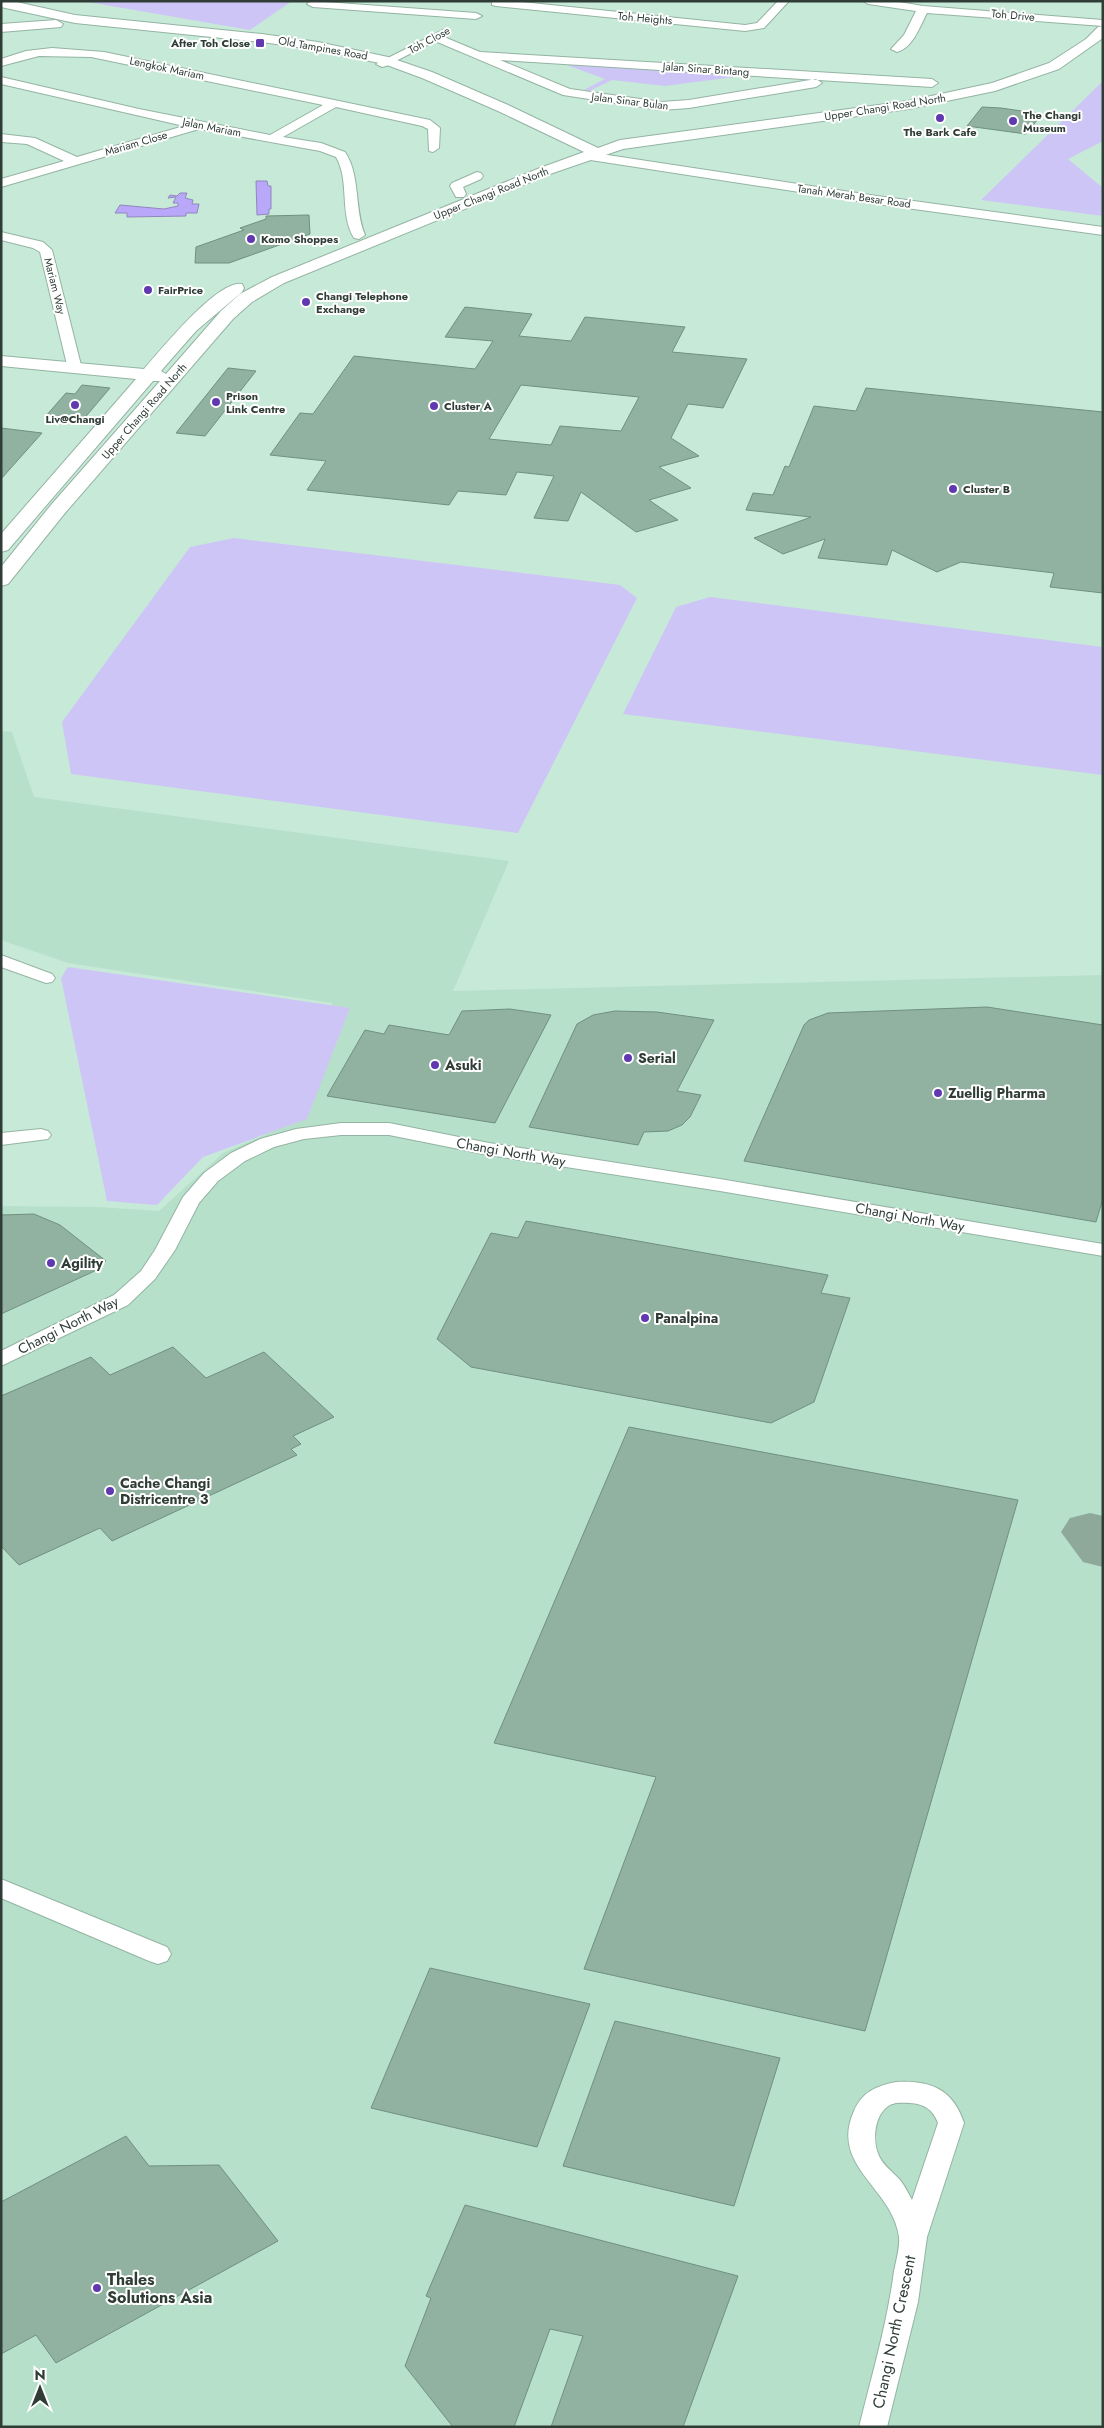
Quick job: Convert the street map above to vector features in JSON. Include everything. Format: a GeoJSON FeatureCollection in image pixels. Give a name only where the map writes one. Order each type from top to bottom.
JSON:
{"type":"FeatureCollection","features":[{"type":"Feature","properties":{"kind":"street","name":"Toh Heights"},"geometry":{"type":"LineString","coordinates":[[489,8],[745,28],[760,26],[784,1]]}},
{"type":"Feature","properties":{"kind":"street","name":"Toh Drive"},"geometry":{"type":"LineString","coordinates":[[868,1],[923,8],[1102,23]]}},
{"type":"Feature","properties":{"kind":"street"},"geometry":{"type":"LineString","coordinates":[[972,12],[978,1]]}},
{"type":"Feature","properties":{"kind":"street","name":"Toh Close"},"geometry":{"type":"LineString","coordinates":[[313,4],[489,8]]}},
{"type":"Feature","properties":{"kind":"street","name":"Toh Close"},"geometry":{"type":"LineString","coordinates":[[385,63],[489,8]]}},
{"type":"Feature","properties":{"kind":"street"},"geometry":{"type":"LineString","coordinates":[[897,49],[909,37],[923,8]]}},
{"type":"Feature","properties":{"kind":"street"},"geometry":{"type":"LineString","coordinates":[[1,24],[13,10]]}},
{"type":"Feature","properties":{"kind":"street","name":"Old Tampines Road"},"geometry":{"type":"LineString","coordinates":[[13,10],[79,24],[222,36],[312,49],[385,63]]}},
{"type":"Feature","properties":{"kind":"street","name":"Old Tampines Road"},"geometry":{"type":"LineString","coordinates":[[13,10],[93,22],[262,38],[318,46],[385,63],[562,139],[590,153]]}},
{"type":"Feature","properties":{"kind":"street","name":"Upper Changi Road North"},"geometry":{"type":"LineString","coordinates":[[1,580],[58,509],[227,315],[246,298],[265,287],[370,242],[590,153],[612,141],[869,106],[987,83],[1043,63],[1064,51],[1102,23]]}},
{"type":"Feature","properties":{"kind":"street","name":"Upper Changi Road North"},"geometry":{"type":"LineString","coordinates":[[1,546],[190,327],[223,297],[289,262],[552,159],[590,153],[640,141],[876,110],[995,87],[1054,66],[1084,48],[1102,23]]}},
{"type":"Feature","properties":{"kind":"street"},"geometry":{"type":"LineString","coordinates":[[1,28],[79,24]]}},
{"type":"Feature","properties":{"kind":"street","name":"Jalan Sinar Bulan"},"geometry":{"type":"LineString","coordinates":[[435,37],[567,92],[661,106],[738,97],[820,83],[834,76]]}},
{"type":"Feature","properties":{"kind":"street","name":"Lengkok Mariam"},"geometry":{"type":"LineString","coordinates":[[1,63],[28,52],[86,52],[432,125],[434,128],[433,148]]}},
{"type":"Feature","properties":{"kind":"street","name":"Jalan Sinar Bintang"},"geometry":{"type":"LineString","coordinates":[[479,55],[932,82]]}},
{"type":"Feature","properties":{"kind":"street","name":"Jalan Mariam"},"geometry":{"type":"LineString","coordinates":[[4,82],[198,125],[330,150],[340,154],[345,162],[352,215],[359,235]]}},
{"type":"Feature","properties":{"kind":"street"},"geometry":{"type":"LineString","coordinates":[[272,139],[333,104]]}},
{"type":"Feature","properties":{"kind":"street","name":"Mariam Close"},"geometry":{"type":"LineString","coordinates":[[1,183],[198,125]]}},
{"type":"Feature","properties":{"kind":"street"},"geometry":{"type":"LineString","coordinates":[[1,138],[14,138],[42,144],[75,161]]}},
{"type":"Feature","properties":{"kind":"street"},"geometry":{"type":"LineString","coordinates":[[552,159],[562,139],[612,141]]}},
{"type":"Feature","properties":{"kind":"street","name":"Tanah Merah Besar Road"},"geometry":{"type":"LineString","coordinates":[[590,153],[1103,231]]}},
{"type":"Feature","properties":{"kind":"street","name":"Upper Changi Road North"},"geometry":{"type":"LineString","coordinates":[[460,194],[456,186],[477,176]]}},
{"type":"Feature","properties":{"kind":"street","name":"Mariam Way"},"geometry":{"type":"LineString","coordinates":[[1,236],[38,245],[46,250],[75,369]]}},
{"type":"Feature","properties":{"kind":"street"},"geometry":{"type":"LineString","coordinates":[[1,361],[173,377]]}},
{"type":"Feature","properties":{"kind":"street"},"geometry":{"type":"LineString","coordinates":[[1,960],[46,978]]}},
{"type":"Feature","properties":{"kind":"street","name":"Changi North Way"},"geometry":{"type":"LineString","coordinates":[[1,1358],[121,1300],[148,1275],[165,1250],[190,1201],[211,1177],[238,1157],[266,1143],[303,1133],[341,1129],[389,1129],[489,1149],[720,1184],[1103,1250]]}},
{"type":"Feature","properties":{"kind":"street"},"geometry":{"type":"LineString","coordinates":[[1,1139],[41,1135]]}},
{"type":"Feature","properties":{"kind":"street"},"geometry":{"type":"LineString","coordinates":[[1,1888],[158,1954]]}},
{"type":"Feature","properties":{"kind":"street","name":"Changi North Crescent"},"geometry":{"type":"LineString","coordinates":[[873,2427],[904,2302],[913,2237],[951,2123],[946,2112],[934,2098],[905,2092],[888,2094],[875,2100],[866,2112],[863,2124],[865,2154],[894,2193],[913,2237]]}},
{"type":"Feature","properties":{"kind":"shaded area"},"geometry":{"type":"Polygon","coordinates":[[[82,1],[292,1],[250,30],[82,1]]]}},
{"type":"Feature","properties":{"kind":"shaded area"},"geometry":{"type":"Polygon","coordinates":[[[564,64],[749,75],[665,86],[612,80],[587,92],[582,91],[605,79],[564,64]]]}},
{"type":"Feature","properties":{"kind":"shaded area"},"geometry":{"type":"Polygon","coordinates":[[[1103,81],[1103,141],[1068,159],[1103,188],[1103,216],[981,200],[1103,81]]]}},
{"type":"Feature","properties":{"kind":"shaded area"},"geometry":{"type":"Polygon","coordinates":[[[256,181],[267,181],[268,186],[271,186],[271,209],[269,209],[269,214],[257,215],[256,181]]]}},
{"type":"Feature","properties":{"kind":"shaded area"},"geometry":{"type":"Polygon","coordinates":[[[180,193],[187,193],[185,198],[193,200],[192,204],[199,204],[197,213],[186,213],[186,216],[127,217],[127,213],[115,213],[120,205],[164,209],[178,206],[178,203],[173,203],[176,197],[168,198],[170,195],[177,196],[180,193]]]}},
{"type":"Feature","properties":{"kind":"shaded area"},"geometry":{"type":"Polygon","coordinates":[[[234,538],[620,585],[637,598],[518,833],[71,774],[62,722],[190,547],[234,538]]]}},
{"type":"Feature","properties":{"kind":"shaded area"},"geometry":{"type":"Polygon","coordinates":[[[710,597],[1103,647],[1103,775],[623,714],[676,607],[710,597]]]}},
{"type":"Feature","properties":{"kind":"shaded area"},"geometry":{"type":"Polygon","coordinates":[[[1,731],[12,732],[34,797],[509,861],[453,991],[1103,975],[1103,2427],[1,2427],[1,1206],[98,1207],[159,1211],[223,1153],[289,1124],[332,1003],[68,963],[1,940],[1,731]]]}},
{"type":"Feature","properties":{"kind":"shaded area"},"geometry":{"type":"Polygon","coordinates":[[[68,967],[350,1008],[307,1119],[203,1157],[157,1205],[107,1201],[61,978],[68,967]]]}},
{"type":"Feature","properties":{"kind":"building","name":"The Changi Museum"},"geometry":{"type":"Polygon","coordinates":[[[982,107],[1042,114],[1026,134],[967,126],[982,107]]]}},
{"type":"Feature","properties":{"kind":"building","name":"Komo Shoppes"},"geometry":{"type":"Polygon","coordinates":[[[309,215],[310,234],[229,263],[195,263],[196,247],[244,230],[240,228],[266,219],[266,216],[309,215]]]}},
{"type":"Feature","properties":{"kind":"building","name":"Cluster A"},"geometry":{"type":"Polygon","coordinates":[[[465,307],[532,314],[519,336],[571,341],[585,317],[685,327],[672,352],[747,359],[723,408],[688,404],[671,438],[699,456],[659,467],[691,488],[649,500],[678,520],[636,532],[581,492],[568,521],[534,518],[554,476],[517,472],[506,495],[458,491],[449,505],[307,490],[326,461],[270,455],[300,413],[313,414],[354,356],[475,369],[493,341],[445,337],[465,307]],[[521,385],[489,439],[551,445],[560,426],[621,431],[639,397],[521,385]]]}},
{"type":"Feature","properties":{"kind":"building","name":"Prison Link Centre"},"geometry":{"type":"Polygon","coordinates":[[[228,368],[256,371],[205,436],[176,433],[228,368]]]}},
{"type":"Feature","properties":{"kind":"building","name":"Liv@Changi"},"geometry":{"type":"Polygon","coordinates":[[[82,385],[110,388],[82,421],[45,417],[66,393],[75,394],[82,385]]]}},
{"type":"Feature","properties":{"kind":"building","name":"Cluster B"},"geometry":{"type":"Polygon","coordinates":[[[866,388],[1103,412],[1103,593],[1050,587],[1054,573],[961,562],[937,572],[892,550],[887,565],[818,558],[825,539],[783,554],[754,538],[811,517],[746,510],[753,493],[773,495],[785,466],[789,467],[814,406],[856,411],[866,388]]]}},
{"type":"Feature","properties":{"kind":"building"},"geometry":{"type":"Polygon","coordinates":[[[1,428],[42,433],[1,479],[1,428]]]}},
{"type":"Feature","properties":{"kind":"building","name":"Zuellig Pharma"},"geometry":{"type":"Polygon","coordinates":[[[987,1007],[1103,1025],[1103,1198],[1096,1222],[744,1161],[804,1025],[809,1020],[828,1013],[987,1007]]]}},
{"type":"Feature","properties":{"kind":"building","name":"Asuki"},"geometry":{"type":"Polygon","coordinates":[[[510,1009],[551,1015],[495,1123],[327,1096],[365,1030],[384,1034],[389,1025],[449,1035],[462,1011],[510,1009]]]}},
{"type":"Feature","properties":{"kind":"building","name":"Serial"},"geometry":{"type":"Polygon","coordinates":[[[615,1011],[657,1012],[714,1020],[677,1091],[701,1095],[690,1117],[682,1125],[668,1131],[644,1132],[638,1145],[529,1127],[577,1024],[593,1015],[615,1011]]]}},
{"type":"Feature","properties":{"kind":"building","name":"Agility"},"geometry":{"type":"Polygon","coordinates":[[[34,1214],[60,1225],[106,1261],[95,1266],[99,1269],[1,1314],[1,1215],[34,1214]]]}},
{"type":"Feature","properties":{"kind":"building","name":"Panalpina"},"geometry":{"type":"Polygon","coordinates":[[[526,1221],[828,1275],[821,1293],[850,1298],[814,1402],[771,1423],[471,1367],[437,1339],[491,1233],[518,1238],[526,1221]]]}},
{"type":"Feature","properties":{"kind":"building","name":"Cache Changi Districentre 3"},"geometry":{"type":"Polygon","coordinates":[[[173,1347],[206,1378],[264,1352],[334,1417],[293,1436],[301,1444],[291,1449],[297,1455],[112,1541],[100,1528],[19,1565],[1,1546],[1,1396],[91,1357],[110,1375],[173,1347]]]}},
{"type":"Feature","properties":{"kind":"building"},"geometry":{"type":"Polygon","coordinates":[[[629,1427],[1018,1500],[865,2031],[584,1969],[656,1777],[494,1743],[629,1427]]]}},
{"type":"Feature","properties":{"kind":"building"},"geometry":{"type":"Polygon","coordinates":[[[430,1968],[590,2004],[537,2147],[371,2108],[430,1968]]]}},
{"type":"Feature","properties":{"kind":"building"},"geometry":{"type":"Polygon","coordinates":[[[615,2021],[780,2058],[734,2206],[563,2166],[615,2021]]]}},
{"type":"Feature","properties":{"kind":"building","name":"Thales Solutions Asia"},"geometry":{"type":"Polygon","coordinates":[[[126,2136],[149,2166],[219,2165],[278,2241],[56,2363],[36,2335],[1,2354],[1,2202],[126,2136]]]}},
{"type":"Feature","properties":{"kind":"building"},"geometry":{"type":"Polygon","coordinates":[[[465,2205],[738,2276],[683,2427],[551,2427],[583,2336],[550,2329],[514,2427],[453,2427],[405,2366],[431,2298],[426,2296],[465,2205]]]}},
{"type":"Feature","properties":{"kind":"taxiway"},"geometry":{"type":"LineString","coordinates":[[1090,1532],[1103,1548]]}},
{"type":"Feature","properties":{"kind":"place","name":"After Toh Close"},"geometry":{"type":"Point","coordinates":[260,43]}},
{"type":"Feature","properties":{"kind":"place","name":"The Bark Cafe"},"geometry":{"type":"Point","coordinates":[940,118]}},
{"type":"Feature","properties":{"kind":"place","name":"The Changi Museum"},"geometry":{"type":"Point","coordinates":[1013,121]}},
{"type":"Feature","properties":{"kind":"place","name":"Komo Shoppes"},"geometry":{"type":"Point","coordinates":[251,239]}},
{"type":"Feature","properties":{"kind":"place","name":"FairPrice"},"geometry":{"type":"Point","coordinates":[148,290]}},
{"type":"Feature","properties":{"kind":"place","name":"Changi Telephone Exchange"},"geometry":{"type":"Point","coordinates":[306,302]}},
{"type":"Feature","properties":{"kind":"place","name":"Prison Link Centre"},"geometry":{"type":"Point","coordinates":[216,402]}},
{"type":"Feature","properties":{"kind":"place","name":"Liv@Changi"},"geometry":{"type":"Point","coordinates":[75,405]}},
{"type":"Feature","properties":{"kind":"place","name":"Cluster A"},"geometry":{"type":"Point","coordinates":[434,406]}},
{"type":"Feature","properties":{"kind":"place","name":"Cluster B"},"geometry":{"type":"Point","coordinates":[953,489]}},
{"type":"Feature","properties":{"kind":"place","name":"Serial"},"geometry":{"type":"Point","coordinates":[628,1058]}},
{"type":"Feature","properties":{"kind":"place","name":"Asuki"},"geometry":{"type":"Point","coordinates":[435,1065]}},
{"type":"Feature","properties":{"kind":"place","name":"Zuellig Pharma"},"geometry":{"type":"Point","coordinates":[938,1093]}},
{"type":"Feature","properties":{"kind":"place","name":"Agility"},"geometry":{"type":"Point","coordinates":[51,1263]}},
{"type":"Feature","properties":{"kind":"place","name":"Panalpina"},"geometry":{"type":"Point","coordinates":[645,1318]}},
{"type":"Feature","properties":{"kind":"place","name":"Cache Changi Districentre 3"},"geometry":{"type":"Point","coordinates":[110,1491]}},
{"type":"Feature","properties":{"kind":"place","name":"Thales Solutions Asia"},"geometry":{"type":"Point","coordinates":[97,2288]}}]}
